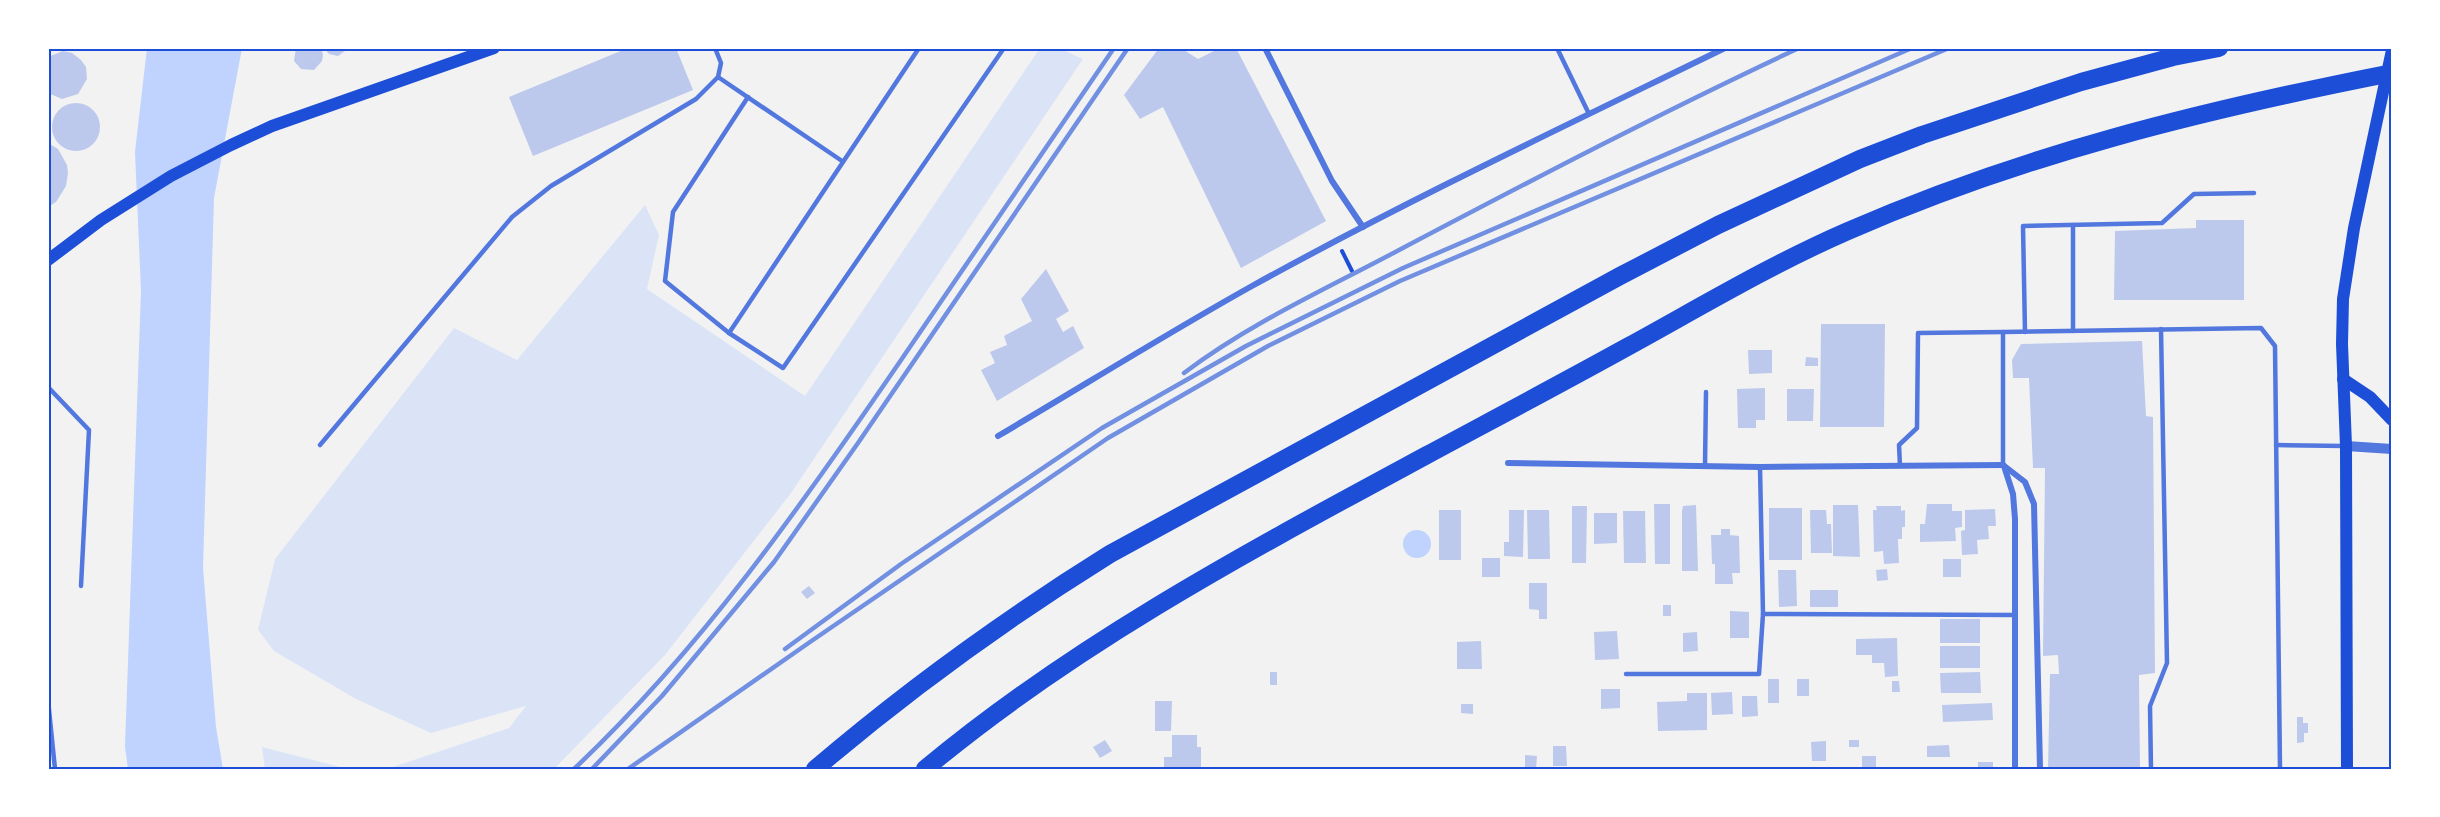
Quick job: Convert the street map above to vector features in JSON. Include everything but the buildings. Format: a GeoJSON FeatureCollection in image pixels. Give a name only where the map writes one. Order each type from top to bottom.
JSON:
{"type":"FeatureCollection","features":[{"type":"Feature","properties":{"kind":"highway"},"geometry":{"type":"LineString","coordinates":[[815,769],[903,696],[964,650],[1039,598],[1110,554],[1599,287],[1718,225],[1860,159],[1922,135],[2081,82],[2173,57],[2219,48]]}},
{"type":"Feature","properties":{"kind":"highway"},"geometry":{"type":"LineString","coordinates":[[925,769],[1010,703],[1178,593],[1252,550],[1766,271],[1928,198],[2083,145],[2242,104],[2392,73]]}},
{"type":"Feature","properties":{"kind":"main road"},"geometry":{"type":"LineString","coordinates":[[48,260],[101,220],[171,176],[272,126],[494,48]]}},
{"type":"Feature","properties":{"kind":"main road"},"geometry":{"type":"LineString","coordinates":[[2347,769],[2343,299],[2349,255],[2392,50]]}},
{"type":"Feature","properties":{"kind":"main road"},"geometry":{"type":"LineString","coordinates":[[2343,379],[2370,397],[2392,420]]}},
{"type":"Feature","properties":{"kind":"street"},"geometry":{"type":"LineString","coordinates":[[1265,48],[1332,181],[1363,227]]}},
{"type":"Feature","properties":{"kind":"street"},"geometry":{"type":"LineString","coordinates":[[998,436],[1104,371],[1252,286],[1363,227],[1725,48]]}},
{"type":"Feature","properties":{"kind":"street"},"geometry":{"type":"LineString","coordinates":[[2346,446],[2392,449]]}},
{"type":"Feature","properties":{"kind":"street"},"geometry":{"type":"LineString","coordinates":[[1508,463],[1705,466],[2003,465],[2025,482],[2034,504],[2040,769]]}},
{"type":"Feature","properties":{"kind":"street"},"geometry":{"type":"LineString","coordinates":[[2003,465],[2013,494],[2015,519],[2015,769]]}},
{"type":"Feature","properties":{"kind":"lane"},"geometry":{"type":"LineString","coordinates":[[320,444],[512,217],[551,186],[696,99],[718,77],[721,63],[715,48]]}},
{"type":"Feature","properties":{"kind":"lane"},"geometry":{"type":"LineString","coordinates":[[729,333],[919,48]]}},
{"type":"Feature","properties":{"kind":"lane"},"geometry":{"type":"LineString","coordinates":[[748,97],[673,212],[665,281],[729,333],[783,368],[1004,48]]}},
{"type":"Feature","properties":{"kind":"lane"},"geometry":{"type":"LineString","coordinates":[[1557,48],[1589,114]]}},
{"type":"Feature","properties":{"kind":"lane"},"geometry":{"type":"LineString","coordinates":[[718,77],[842,161]]}},
{"type":"Feature","properties":{"kind":"lane"},"geometry":{"type":"LineString","coordinates":[[2025,332],[2023,226],[2162,223],[2194,194],[2254,193]]}},
{"type":"Feature","properties":{"kind":"lane"},"geometry":{"type":"LineString","coordinates":[[2073,225],[2073,331]]}},
{"type":"Feature","properties":{"kind":"lane"},"geometry":{"type":"LineString","coordinates":[[1899,466],[1899,445],[1917,428],[1918,333],[2261,328],[2275,346],[2280,769]]}},
{"type":"Feature","properties":{"kind":"lane"},"geometry":{"type":"LineString","coordinates":[[2151,769],[2150,706],[2167,663],[2161,329]]}},
{"type":"Feature","properties":{"kind":"lane"},"geometry":{"type":"LineString","coordinates":[[2003,332],[2003,465]]}},
{"type":"Feature","properties":{"kind":"lane"},"geometry":{"type":"LineString","coordinates":[[48,387],[89,430],[81,586]]}},
{"type":"Feature","properties":{"kind":"lane"},"geometry":{"type":"LineString","coordinates":[[1705,466],[1706,392]]}},
{"type":"Feature","properties":{"kind":"lane"},"geometry":{"type":"LineString","coordinates":[[2276,445],[2346,446]]}},
{"type":"Feature","properties":{"kind":"lane"},"geometry":{"type":"LineString","coordinates":[[1626,674],[1759,674],[1763,614],[1760,466]]}},
{"type":"Feature","properties":{"kind":"lane"},"geometry":{"type":"LineString","coordinates":[[1763,614],[2014,615]]}},
{"type":"Feature","properties":{"kind":"lane"},"geometry":{"type":"LineString","coordinates":[[48,700],[55,769]]}},
{"type":"Feature","properties":{"kind":"path"},"geometry":{"type":"LineString","coordinates":[[1342,251],[1352,271]]}},
{"type":"Feature","properties":{"kind":"shaded area"},"geometry":{"type":"Polygon","coordinates":[[[1040,48],[1059,48],[1083,59],[791,493],[665,655],[554,769],[387,769],[509,728],[526,706],[431,733],[356,699],[274,651],[258,630],[275,559],[454,328],[517,360],[645,205],[659,235],[647,289],[805,396],[1040,48]]]}},
{"type":"Feature","properties":{"kind":"shaded area"},"geometry":{"type":"Polygon","coordinates":[[[262,747],[348,769],[265,769],[262,747]]]}},
{"type":"Feature","properties":{"kind":"water"},"geometry":{"type":"Polygon","coordinates":[[[147,48],[242,48],[214,198],[203,568],[216,727],[223,769],[128,769],[125,747],[141,291],[135,152],[147,48]]]}},
{"type":"Feature","properties":{"kind":"water"},"geometry":{"type":"Polygon","coordinates":[[[1417,530],[1427,534],[1431,544],[1427,554],[1417,558],[1407,554],[1403,544],[1407,534],[1417,530]]]}},
{"type":"Feature","properties":{"kind":"railway"},"geometry":{"type":"LineString","coordinates":[[574,769],[665,675],[707,626],[787,523],[1114,48]]}},
{"type":"Feature","properties":{"kind":"railway"},"geometry":{"type":"LineString","coordinates":[[592,769],[662,696],[774,562],[1128,48]]}},
{"type":"Feature","properties":{"kind":"railway"},"geometry":{"type":"LineString","coordinates":[[1184,373],[1235,338],[1318,292],[1598,146],[1799,48]]}},
{"type":"Feature","properties":{"kind":"railway"},"geometry":{"type":"LineString","coordinates":[[785,649],[901,564],[1102,428],[1246,346],[1403,268],[1912,48]]}},
{"type":"Feature","properties":{"kind":"railway"},"geometry":{"type":"LineString","coordinates":[[628,769],[1108,438],[1268,346],[1400,281],[1949,48]]}}]}
